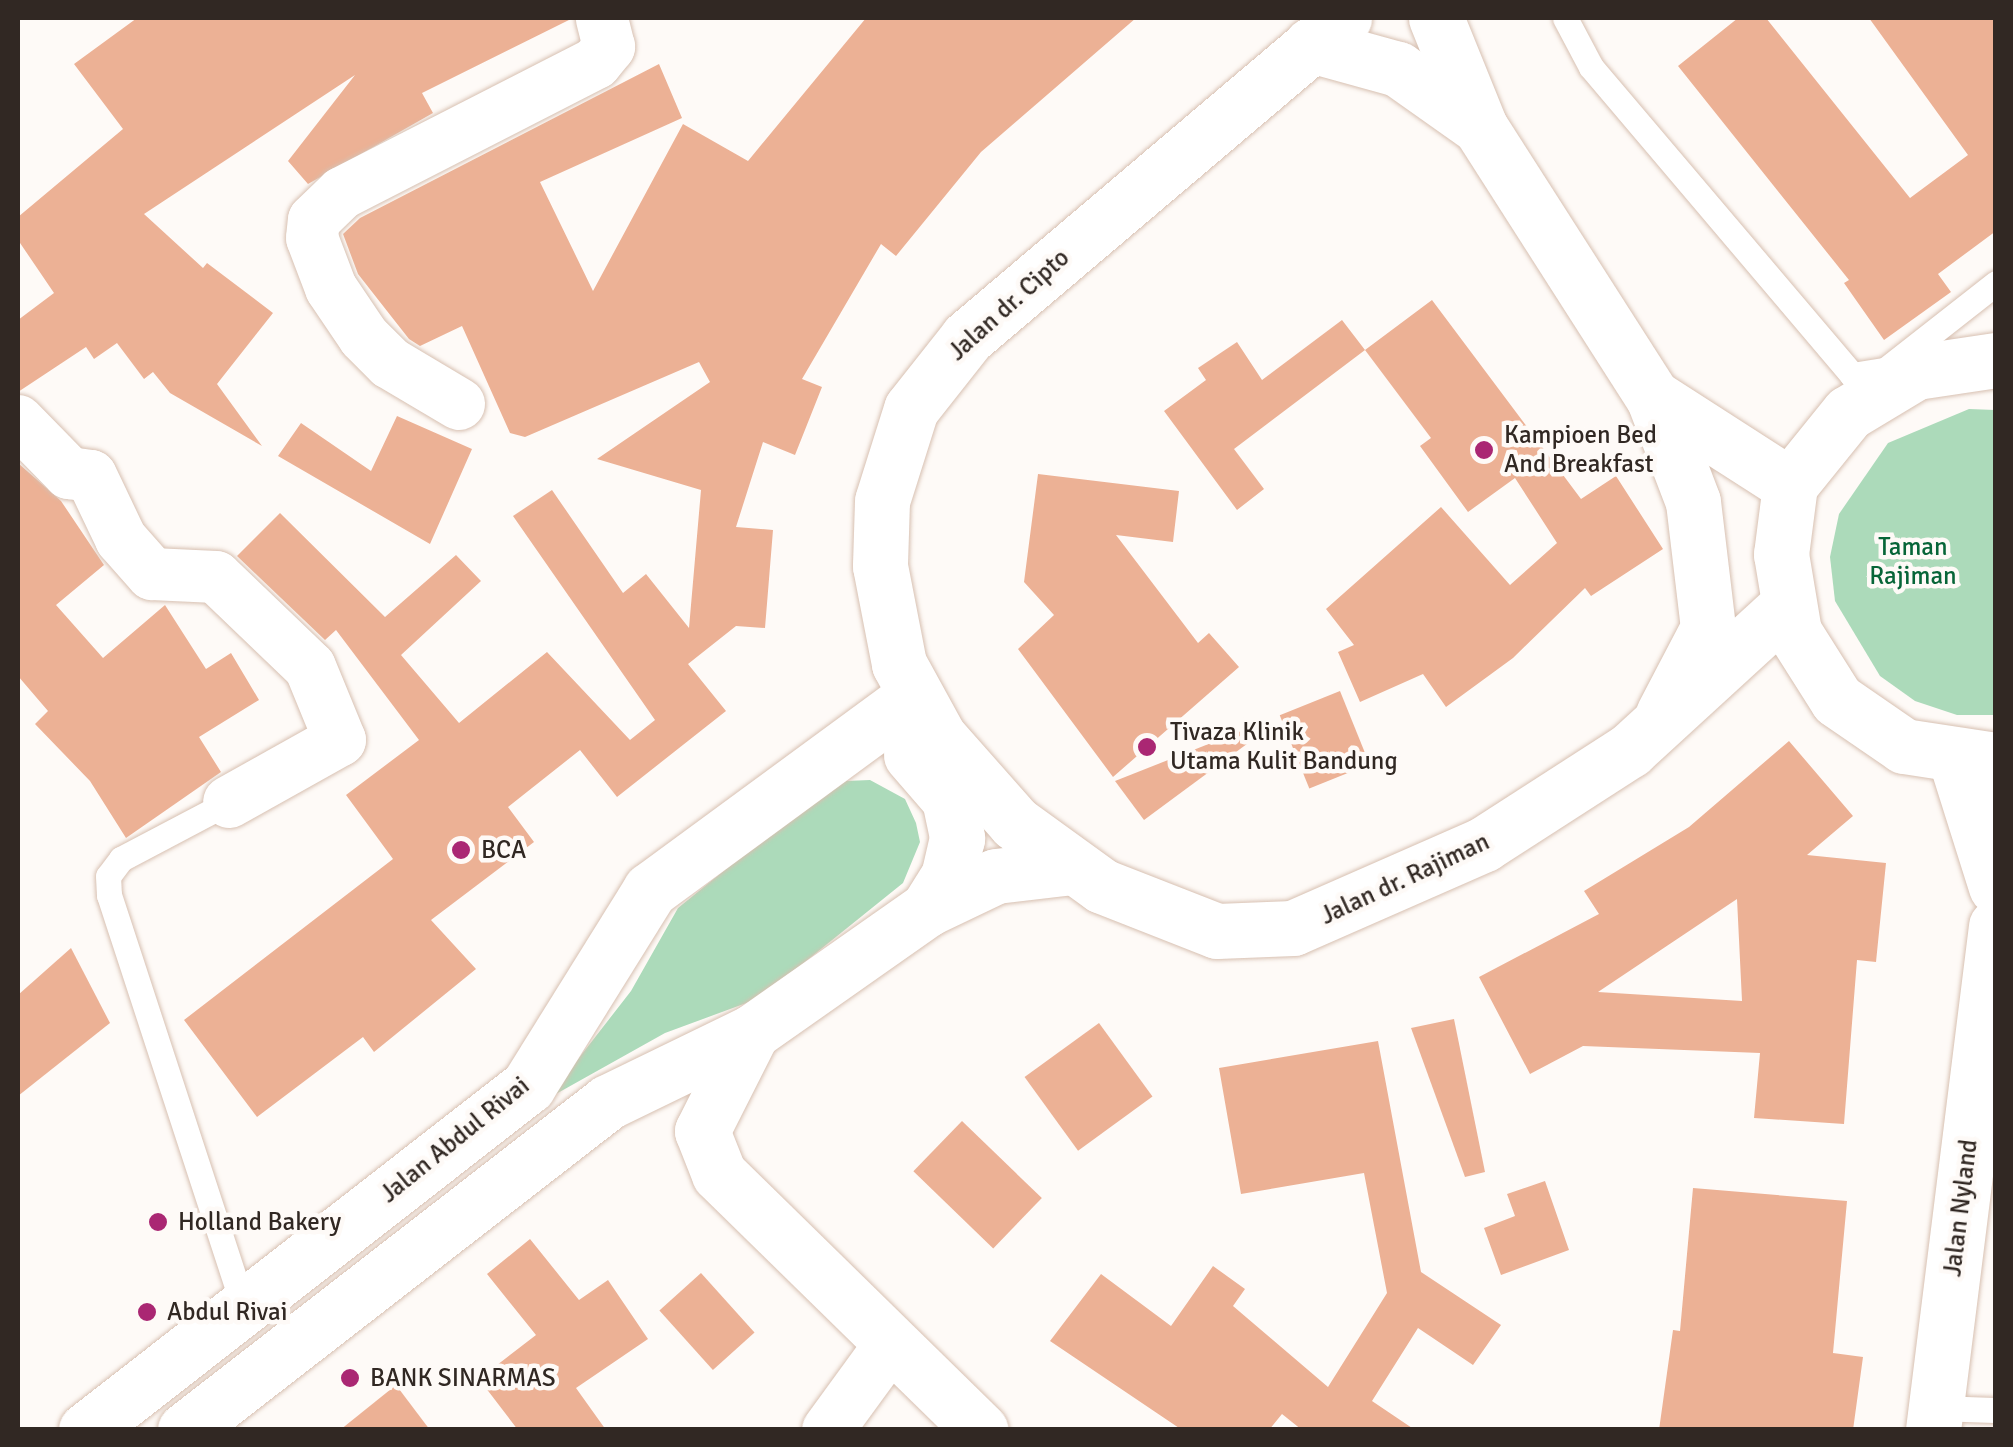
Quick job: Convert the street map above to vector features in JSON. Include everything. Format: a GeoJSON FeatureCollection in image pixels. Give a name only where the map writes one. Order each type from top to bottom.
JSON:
{"type":"FeatureCollection","features":[{"type":"Feature","properties":{"kind":"main road"},"geometry":{"type":"LineString","coordinates":[[1436,18],[1480,127],[1653,397],[1693,502],[1708,628],[1678,698],[1630,750]]}},
{"type":"Feature","properties":{"kind":"main road"},"geometry":{"type":"LineString","coordinates":[[1328,31],[1398,69],[1480,127]]}},
{"type":"Feature","properties":{"kind":"main road","name":"Jalan dr. Cipto"},"geometry":{"type":"LineString","coordinates":[[914,697],[888,630],[879,537],[888,472],[911,409],[968,338],[1328,31]]}},
{"type":"Feature","properties":{"kind":"main road"},"geometry":{"type":"LineString","coordinates":[[1996,360],[1942,364],[1868,396],[1790,485],[1782,554],[1787,606],[1806,657],[1837,700],[1904,746],[1976,760],[1996,887]]}},
{"type":"Feature","properties":{"kind":"main road"},"geometry":{"type":"LineString","coordinates":[[1653,397],[1790,485]]}},
{"type":"Feature","properties":{"kind":"main road","name":"Jalan dr. Rajiman"},"geometry":{"type":"LineString","coordinates":[[914,697],[989,797],[1072,867],[1194,925],[1253,933],[1293,928],[1484,844],[1630,750],[1787,606]]}},
{"type":"Feature","properties":{"kind":"main road","name":"Jalan Abdul Rivai"},"geometry":{"type":"LineString","coordinates":[[86,1430],[528,1086],[650,890],[914,697]]}},
{"type":"Feature","properties":{"kind":"main road"},"geometry":{"type":"LineString","coordinates":[[859,736],[897,744],[928,767],[949,800],[957,838],[948,876],[927,909]]}},
{"type":"Feature","properties":{"kind":"main road"},"geometry":{"type":"LineString","coordinates":[[186,1430],[564,1130],[752,1032],[927,909],[996,876],[1072,867]]}},
{"type":"Feature","properties":{"kind":"main road","name":"Jalan Nyland"},"geometry":{"type":"LineString","coordinates":[[1934,1419],[1996,926]]}},
{"type":"Feature","properties":{"kind":"main road"},"geometry":{"type":"LineString","coordinates":[[752,1032],[702,1131],[719,1174],[980,1430]]}},
{"type":"Feature","properties":{"kind":"street"},"geometry":{"type":"LineString","coordinates":[[458,404],[390,363],[364,336],[331,288],[312,238],[314,220],[342,193],[596,63],[609,46],[602,18]]}},
{"type":"Feature","properties":{"kind":"street"},"geometry":{"type":"LineString","coordinates":[[18,421],[63,468],[91,476],[121,539],[152,574],[216,577],[310,666],[340,740],[228,802]]}},
{"type":"Feature","properties":{"kind":"street"},"geometry":{"type":"LineString","coordinates":[[828,1430],[890,1345]]}},
{"type":"Feature","properties":{"kind":"lane"},"geometry":{"type":"LineString","coordinates":[[1565,18],[1591,67],[1852,374],[1885,370],[1996,284]]}},
{"type":"Feature","properties":{"kind":"lane"},"geometry":{"type":"LineString","coordinates":[[228,802],[121,859],[108,876],[109,895],[244,1308]]}},
{"type":"Feature","properties":{"kind":"lane"},"geometry":{"type":"LineString","coordinates":[[1934,1419],[1996,1410]]}},
{"type":"Feature","properties":{"kind":"green space","name":"Taman Rajiman"},"geometry":{"type":"Polygon","coordinates":[[[1969,409],[1995,410],[1995,715],[1957,715],[1915,701],[1880,676],[1835,601],[1830,557],[1839,514],[1888,443],[1969,409]]]}},
{"type":"Feature","properties":{"kind":"green space"},"geometry":{"type":"Polygon","coordinates":[[[870,780],[905,799],[916,823],[920,842],[903,883],[760,998],[665,1033],[547,1099],[631,991],[678,908],[811,800],[846,781],[870,780]]]}},
{"type":"Feature","properties":{"kind":"building"},"geometry":{"type":"Polygon","coordinates":[[[137,18],[573,18],[422,93],[433,113],[308,184],[288,161],[355,75],[144,214],[203,268],[207,263],[273,313],[217,384],[262,446],[170,393],[153,372],[144,379],[117,343],[94,359],[86,347],[18,392],[18,320],[54,293],[18,240],[18,217],[123,129],[74,64],[137,18]]]}},
{"type":"Feature","properties":{"kind":"building"},"geometry":{"type":"Polygon","coordinates":[[[866,18],[1136,18],[981,152],[896,256],[881,244],[802,379],[822,387],[795,455],[763,442],[736,527],[773,530],[765,628],[736,626],[688,664],[726,711],[617,797],[580,750],[508,807],[534,842],[431,920],[476,969],[374,1052],[363,1037],[257,1117],[184,1020],[393,859],[346,795],[419,740],[336,630],[325,640],[237,556],[280,513],[385,617],[456,555],[481,581],[401,655],[459,723],[547,652],[630,740],[655,720],[513,516],[552,490],[623,593],[646,574],[689,628],[701,490],[597,459],[710,382],[699,362],[525,437],[510,433],[462,326],[420,346],[409,339],[358,274],[343,234],[360,218],[659,64],[682,118],[540,182],[593,291],[683,124],[748,161],[866,18]]]}},
{"type":"Feature","properties":{"kind":"building"},"geometry":{"type":"Polygon","coordinates":[[[1738,18],[1766,18],[1910,198],[1968,155],[1869,18],[1996,18],[1996,231],[1938,274],[1951,292],[1884,340],[1844,283],[1849,280],[1678,66],[1738,18]]]}},
{"type":"Feature","properties":{"kind":"building"},"geometry":{"type":"Polygon","coordinates":[[[1432,300],[1581,499],[1616,476],[1663,549],[1591,596],[1585,588],[1513,658],[1446,707],[1423,674],[1360,702],[1338,652],[1354,645],[1326,609],[1441,507],[1510,585],[1557,543],[1515,478],[1468,512],[1420,446],[1431,438],[1365,350],[1432,300]]]}},
{"type":"Feature","properties":{"kind":"building"},"geometry":{"type":"Polygon","coordinates":[[[1342,320],[1365,350],[1234,449],[1264,489],[1237,510],[1164,411],[1206,380],[1198,368],[1237,342],[1262,380],[1342,320]]]}},
{"type":"Feature","properties":{"kind":"building"},"geometry":{"type":"Polygon","coordinates":[[[397,416],[472,449],[430,544],[278,456],[301,423],[371,471],[397,416]]]}},
{"type":"Feature","properties":{"kind":"building"},"geometry":{"type":"Polygon","coordinates":[[[18,463],[61,501],[104,565],[56,605],[103,658],[165,605],[206,669],[231,653],[259,700],[199,737],[221,772],[126,838],[90,781],[35,724],[48,711],[18,676],[18,463]]]}},
{"type":"Feature","properties":{"kind":"building"},"geometry":{"type":"Polygon","coordinates":[[[1038,474],[1179,491],[1173,542],[1116,535],[1198,643],[1209,633],[1239,667],[1113,777],[1018,649],[1054,615],[1024,582],[1038,474]]]}},
{"type":"Feature","properties":{"kind":"building"},"geometry":{"type":"Polygon","coordinates":[[[1340,691],[1370,764],[1309,789],[1280,715],[1340,691]]]}},
{"type":"Feature","properties":{"kind":"building"},"geometry":{"type":"Polygon","coordinates":[[[1249,728],[1255,738],[1144,820],[1115,781],[1249,728]]]}},
{"type":"Feature","properties":{"kind":"building"},"geometry":{"type":"Polygon","coordinates":[[[1789,741],[1853,816],[1807,855],[1886,863],[1876,962],[1857,960],[1844,1124],[1754,1118],[1760,1053],[1583,1046],[1530,1074],[1479,977],[1599,914],[1584,891],[1689,827],[1789,741]],[[1737,899],[1598,992],[1742,1001],[1737,899]]]}},
{"type":"Feature","properties":{"kind":"building"},"geometry":{"type":"Polygon","coordinates":[[[71,948],[110,1023],[18,1096],[18,995],[71,948]]]}},
{"type":"Feature","properties":{"kind":"building"},"geometry":{"type":"Polygon","coordinates":[[[1454,1019],[1485,1172],[1465,1177],[1411,1028],[1454,1019]]]}},
{"type":"Feature","properties":{"kind":"building"},"geometry":{"type":"Polygon","coordinates":[[[1099,1023],[1152,1097],[1078,1151],[1025,1077],[1099,1023]]]}},
{"type":"Feature","properties":{"kind":"building"},"geometry":{"type":"Polygon","coordinates":[[[1378,1041],[1421,1272],[1501,1325],[1473,1365],[1418,1328],[1372,1401],[1415,1430],[1302,1430],[1282,1414],[1269,1430],[1182,1430],[1050,1341],[1101,1274],[1171,1326],[1213,1266],[1245,1289],[1233,1306],[1328,1387],[1387,1293],[1364,1173],[1241,1194],[1219,1068],[1378,1041]]]}},
{"type":"Feature","properties":{"kind":"building"},"geometry":{"type":"Polygon","coordinates":[[[962,1121],[1042,1198],[993,1248],[913,1171],[962,1121]]]}},
{"type":"Feature","properties":{"kind":"building"},"geometry":{"type":"Polygon","coordinates":[[[1545,1181],[1569,1250],[1501,1275],[1484,1228],[1515,1216],[1507,1194],[1545,1181]]]}},
{"type":"Feature","properties":{"kind":"building"},"geometry":{"type":"Polygon","coordinates":[[[1693,1188],[1847,1201],[1833,1353],[1863,1357],[1853,1430],[1659,1430],[1673,1330],[1680,1331],[1693,1188]]]}},
{"type":"Feature","properties":{"kind":"building"},"geometry":{"type":"Polygon","coordinates":[[[530,1239],[579,1300],[608,1280],[648,1339],[576,1388],[606,1430],[518,1430],[479,1379],[536,1335],[487,1274],[530,1239]]]}},
{"type":"Feature","properties":{"kind":"building"},"geometry":{"type":"Polygon","coordinates":[[[701,1273],[755,1332],[713,1370],[659,1310],[701,1273]]]}},
{"type":"Feature","properties":{"kind":"building","name":"BANK SINARMAS"},"geometry":{"type":"Polygon","coordinates":[[[396,1385],[430,1430],[340,1430],[396,1385]]]}},
{"type":"Feature","properties":{"kind":"place","name":"Kampioen Bed And Breakfast"},"geometry":{"type":"Point","coordinates":[1484,450]}},
{"type":"Feature","properties":{"kind":"place","name":"Tivaza Klinik Utama Kulit Bandung"},"geometry":{"type":"Point","coordinates":[1147,747]}},
{"type":"Feature","properties":{"kind":"place","name":"BCA"},"geometry":{"type":"Point","coordinates":[461,850]}},
{"type":"Feature","properties":{"kind":"place","name":"Holland Bakery"},"geometry":{"type":"Point","coordinates":[158,1222]}},
{"type":"Feature","properties":{"kind":"place","name":"Abdul Rivai"},"geometry":{"type":"Point","coordinates":[147,1312]}},
{"type":"Feature","properties":{"kind":"place","name":"BANK SINARMAS"},"geometry":{"type":"Point","coordinates":[350,1378]}}]}
